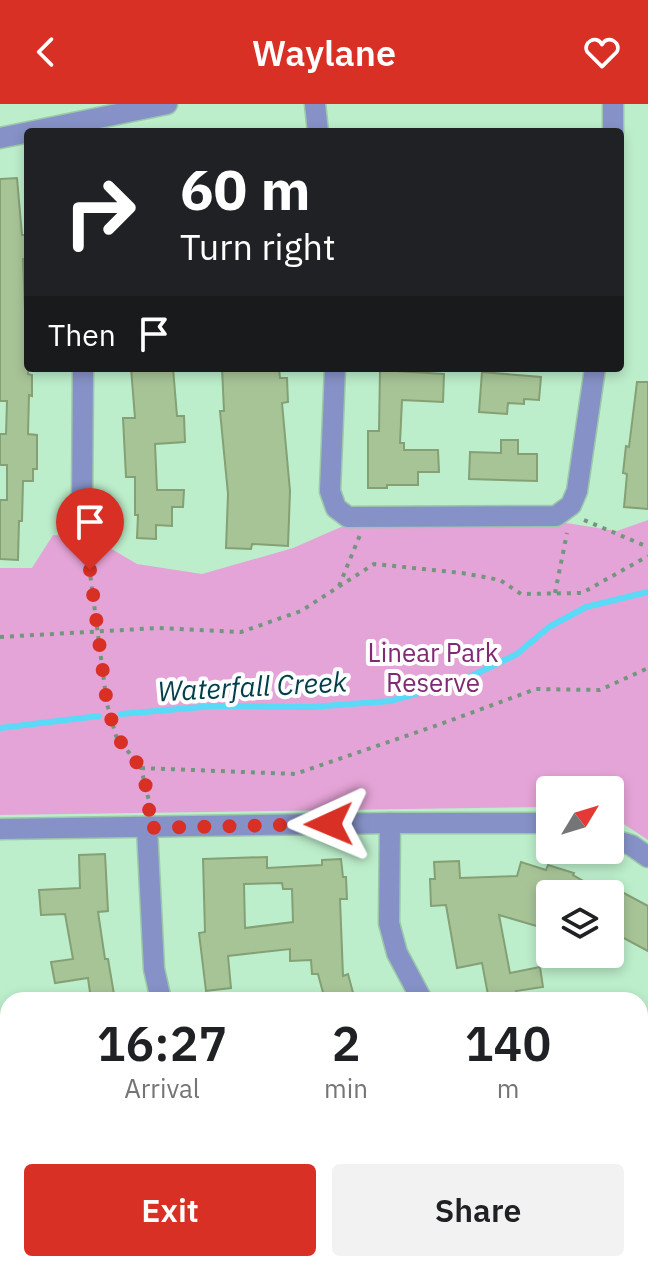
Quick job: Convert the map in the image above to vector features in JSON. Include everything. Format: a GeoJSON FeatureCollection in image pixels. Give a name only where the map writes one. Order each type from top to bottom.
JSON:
{"type":"FeatureCollection","features":[{"type":"Feature","properties":{"kind":"street"},"geometry":{"type":"LineString","coordinates":[[63,128],[167,104]]}},
{"type":"Feature","properties":{"kind":"street"},"geometry":{"type":"LineString","coordinates":[[315,104],[318,128]]}},
{"type":"Feature","properties":{"kind":"street"},"geometry":{"type":"LineString","coordinates":[[613,104],[613,128]]}},
{"type":"Feature","properties":{"kind":"street"},"geometry":{"type":"LineString","coordinates":[[0,138],[24,134]]}},
{"type":"Feature","properties":{"kind":"street"},"geometry":{"type":"LineString","coordinates":[[82,509],[83,372]]}},
{"type":"Feature","properties":{"kind":"street"},"geometry":{"type":"LineString","coordinates":[[335,372],[330,491],[336,508],[348,517],[556,516],[571,505],[577,491],[594,372]]}},
{"type":"Feature","properties":{"kind":"street"},"geometry":{"type":"LineString","coordinates":[[390,823],[389,923],[397,953],[418,992]]}},
{"type":"Feature","properties":{"kind":"street"},"geometry":{"type":"LineString","coordinates":[[0,829],[536,823]]}},
{"type":"Feature","properties":{"kind":"street"},"geometry":{"type":"LineString","coordinates":[[147,828],[154,969],[159,992]]}},
{"type":"Feature","properties":{"kind":"street"},"geometry":{"type":"LineString","coordinates":[[624,843],[648,857]]}},
{"type":"Feature","properties":{"kind":"path"},"geometry":{"type":"LineString","coordinates":[[82,509],[107,704],[116,736],[141,768],[150,802],[147,828]]}},
{"type":"Feature","properties":{"kind":"path"},"geometry":{"type":"LineString","coordinates":[[563,511],[648,547]]}},
{"type":"Feature","properties":{"kind":"path"},"geometry":{"type":"LineString","coordinates":[[555,593],[567,536],[563,511]]}},
{"type":"Feature","properties":{"kind":"path"},"geometry":{"type":"LineString","coordinates":[[338,588],[367,517]]}},
{"type":"Feature","properties":{"kind":"path"},"geometry":{"type":"LineString","coordinates":[[0,637],[158,628],[241,632],[301,611],[374,564],[500,580],[521,594],[582,593],[648,556]]}},
{"type":"Feature","properties":{"kind":"path"},"geometry":{"type":"LineString","coordinates":[[141,768],[295,774],[536,689],[600,690],[648,668]]}},
{"type":"Feature","properties":{"kind":"green space","name":"Linear Park Reserve"},"geometry":{"type":"Polygon","coordinates":[[[648,520],[648,840],[624,824],[624,776],[536,776],[536,807],[0,815],[0,568],[32,568],[53,535],[93,538],[137,564],[202,574],[293,548],[341,527],[566,523],[617,531],[648,520]]]}},
{"type":"Feature","properties":{"kind":"building"},"geometry":{"type":"Polygon","coordinates":[[[17,178],[24,235],[24,372],[32,375],[28,434],[37,435],[37,469],[33,469],[33,481],[23,481],[18,560],[0,559],[0,500],[7,500],[7,465],[0,465],[0,434],[6,434],[7,401],[0,401],[0,179],[17,178]]]}},
{"type":"Feature","properties":{"kind":"building"},"geometry":{"type":"Polygon","coordinates":[[[131,372],[173,372],[177,416],[184,416],[185,442],[155,444],[157,490],[184,490],[183,507],[172,507],[172,526],[156,525],[156,539],[137,538],[135,477],[126,477],[123,418],[135,418],[131,372]]]}},
{"type":"Feature","properties":{"kind":"building"},"geometry":{"type":"Polygon","coordinates":[[[222,372],[279,372],[280,378],[287,378],[288,402],[282,403],[290,491],[288,546],[252,544],[251,549],[226,548],[228,494],[220,411],[224,411],[222,372]]]}},
{"type":"Feature","properties":{"kind":"building"},"geometry":{"type":"Polygon","coordinates":[[[380,372],[444,374],[443,402],[402,400],[400,443],[404,443],[404,450],[438,450],[439,472],[418,472],[418,485],[368,488],[368,431],[379,431],[380,372]]]}},
{"type":"Feature","properties":{"kind":"building"},"geometry":{"type":"Polygon","coordinates":[[[482,372],[541,377],[539,400],[524,399],[524,404],[508,403],[507,414],[479,412],[482,372]]]}},
{"type":"Feature","properties":{"kind":"building"},"geometry":{"type":"Polygon","coordinates":[[[637,382],[648,382],[648,509],[624,507],[627,474],[623,473],[637,382]]]}},
{"type":"Feature","properties":{"kind":"building"},"geometry":{"type":"Polygon","coordinates":[[[501,440],[518,440],[518,454],[537,454],[537,481],[469,479],[470,452],[501,453],[501,440]]]}},
{"type":"Feature","properties":{"kind":"building"},"geometry":{"type":"Polygon","coordinates":[[[105,854],[108,911],[98,912],[114,992],[90,992],[88,978],[55,983],[51,962],[73,959],[65,914],[41,915],[39,890],[80,888],[79,855],[105,854]]]}},
{"type":"Feature","properties":{"kind":"building"},"geometry":{"type":"Polygon","coordinates":[[[267,857],[267,868],[322,865],[322,860],[341,859],[347,899],[340,899],[343,976],[348,974],[353,992],[323,992],[318,974],[312,974],[311,960],[290,961],[290,949],[228,956],[231,988],[206,991],[199,933],[205,932],[203,859],[267,857]],[[282,883],[244,884],[245,928],[293,922],[292,889],[283,889],[282,883]]]}},
{"type":"Feature","properties":{"kind":"building"},"geometry":{"type":"Polygon","coordinates":[[[459,861],[460,878],[517,876],[521,862],[546,870],[548,865],[574,873],[582,880],[536,880],[536,926],[499,915],[510,973],[540,968],[543,987],[516,992],[487,992],[482,963],[457,968],[446,905],[431,906],[430,879],[435,879],[434,862],[459,861]]]}},
{"type":"Feature","properties":{"kind":"building"},"geometry":{"type":"Polygon","coordinates":[[[624,893],[648,906],[648,951],[624,938],[624,893]]]}},
{"type":"Feature","properties":{"kind":"waterway","name":"Waterfall Creek"},"geometry":{"type":"LineString","coordinates":[[121,714],[214,706],[312,707],[390,701],[461,681],[517,654],[549,627],[586,607],[648,592]]}},
{"type":"Feature","properties":{"kind":"waterway","name":"Waterfall Creek"},"geometry":{"type":"LineString","coordinates":[[0,728],[99,716]]}},
{"type":"Feature","properties":{"kind":"route"},"geometry":{"type":"LineString","coordinates":[[90,570],[107,704],[116,736],[141,768],[150,802],[147,828],[329,824]]}}]}
